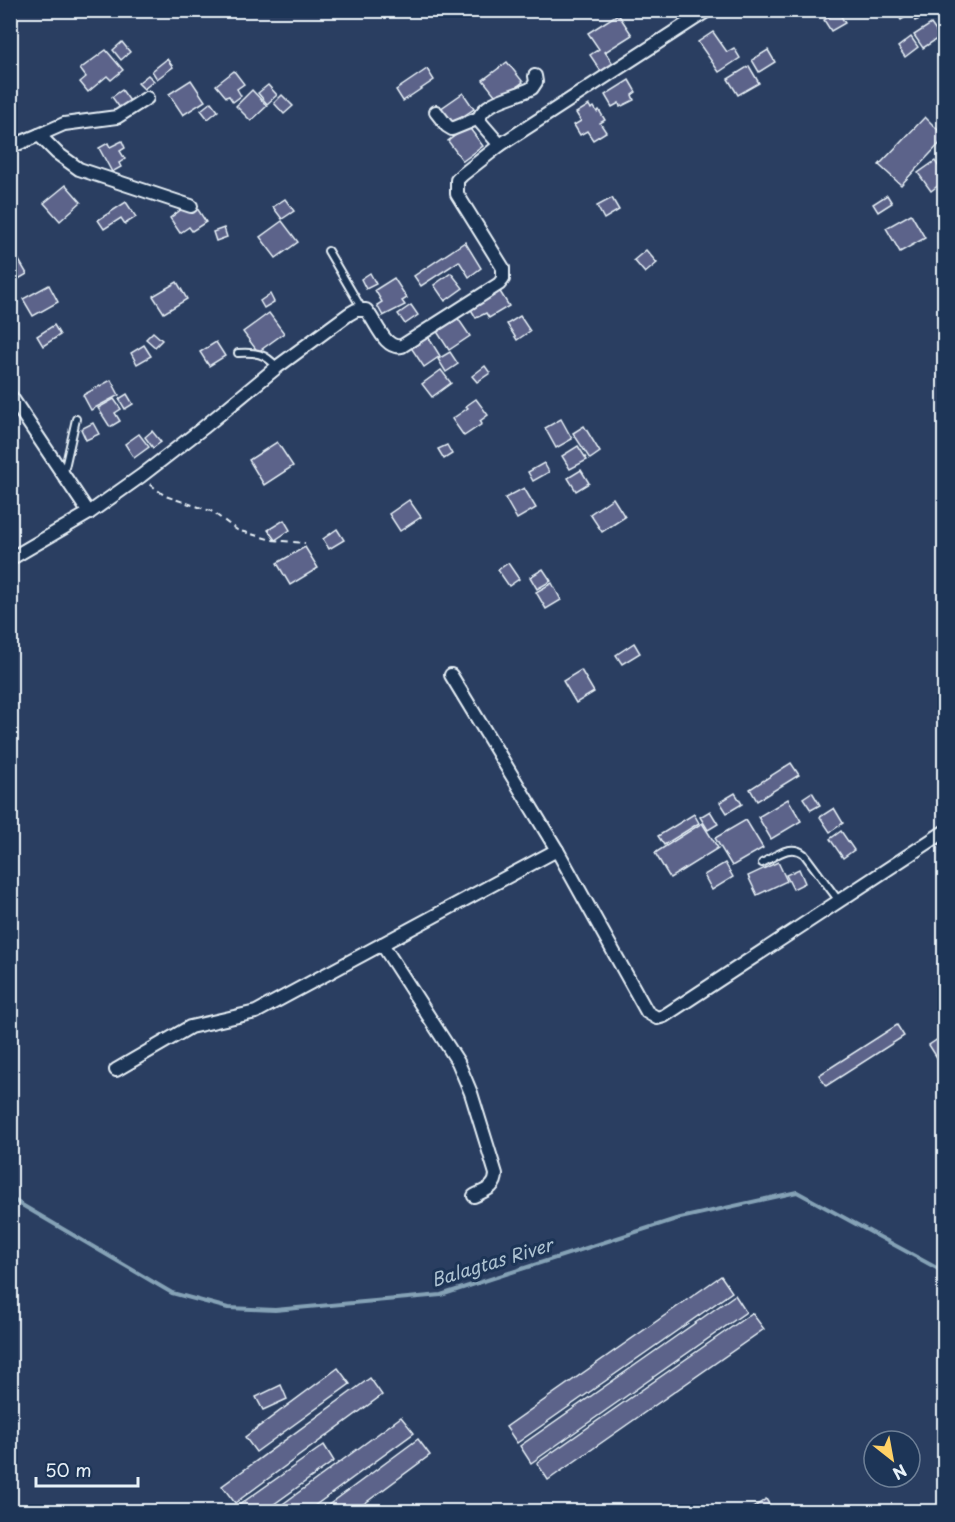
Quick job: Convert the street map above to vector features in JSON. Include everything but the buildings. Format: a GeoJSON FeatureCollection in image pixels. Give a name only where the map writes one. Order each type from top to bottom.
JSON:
{"type":"FeatureCollection","features":[{"type":"Feature","properties":{"kind":"street"},"geometry":{"type":"LineString","coordinates":[[10,559],[89,513],[141,476],[277,367],[349,314],[362,309],[369,314],[389,343],[397,347],[402,346],[503,279],[503,268],[457,194],[457,180],[500,145],[708,10]]}},
{"type":"Feature","properties":{"kind":"street"},"geometry":{"type":"LineString","coordinates":[[436,112],[452,129],[479,118],[481,112],[490,105],[532,88],[536,82],[535,76]]}},
{"type":"Feature","properties":{"kind":"street"},"geometry":{"type":"LineString","coordinates":[[10,147],[64,124],[117,117],[147,98]]}},
{"type":"Feature","properties":{"kind":"street"},"geometry":{"type":"LineString","coordinates":[[479,118],[500,145]]}},
{"type":"Feature","properties":{"kind":"street"},"geometry":{"type":"LineString","coordinates":[[39,135],[57,153],[80,169],[191,206]]}},
{"type":"Feature","properties":{"kind":"street"},"geometry":{"type":"LineString","coordinates":[[10,395],[89,513]]}},
{"type":"Feature","properties":{"kind":"street"},"geometry":{"type":"LineString","coordinates":[[451,675],[557,850],[647,1012],[657,1018],[664,1016],[945,832]]}},
{"type":"Feature","properties":{"kind":"street"},"geometry":{"type":"LineString","coordinates":[[116,1070],[190,1027],[256,1012],[557,850]]}},
{"type":"Feature","properties":{"kind":"street"},"geometry":{"type":"LineString","coordinates":[[382,944],[458,1062],[465,1079],[496,1174],[495,1183],[474,1196]]}},
{"type":"Feature","properties":{"kind":"lane"},"geometry":{"type":"LineString","coordinates":[[328,251],[362,309]]}},
{"type":"Feature","properties":{"kind":"lane"},"geometry":{"type":"LineString","coordinates":[[238,353],[260,354],[268,357],[277,367]]}},
{"type":"Feature","properties":{"kind":"lane"},"geometry":{"type":"LineString","coordinates":[[64,476],[76,419]]}},
{"type":"Feature","properties":{"kind":"lane"},"geometry":{"type":"LineString","coordinates":[[762,863],[788,849],[798,850],[804,854],[839,901]]}},
{"type":"Feature","properties":{"kind":"path"},"geometry":{"type":"LineString","coordinates":[[141,476],[165,496],[211,512],[237,530],[272,540],[305,543]]}},
{"type":"Feature","properties":{"kind":"waterway","name":"Balagtas River"},"geometry":{"type":"LineString","coordinates":[[10,1198],[172,1293],[228,1308],[275,1310],[441,1295],[676,1219],[797,1192],[944,1272]]}}]}
